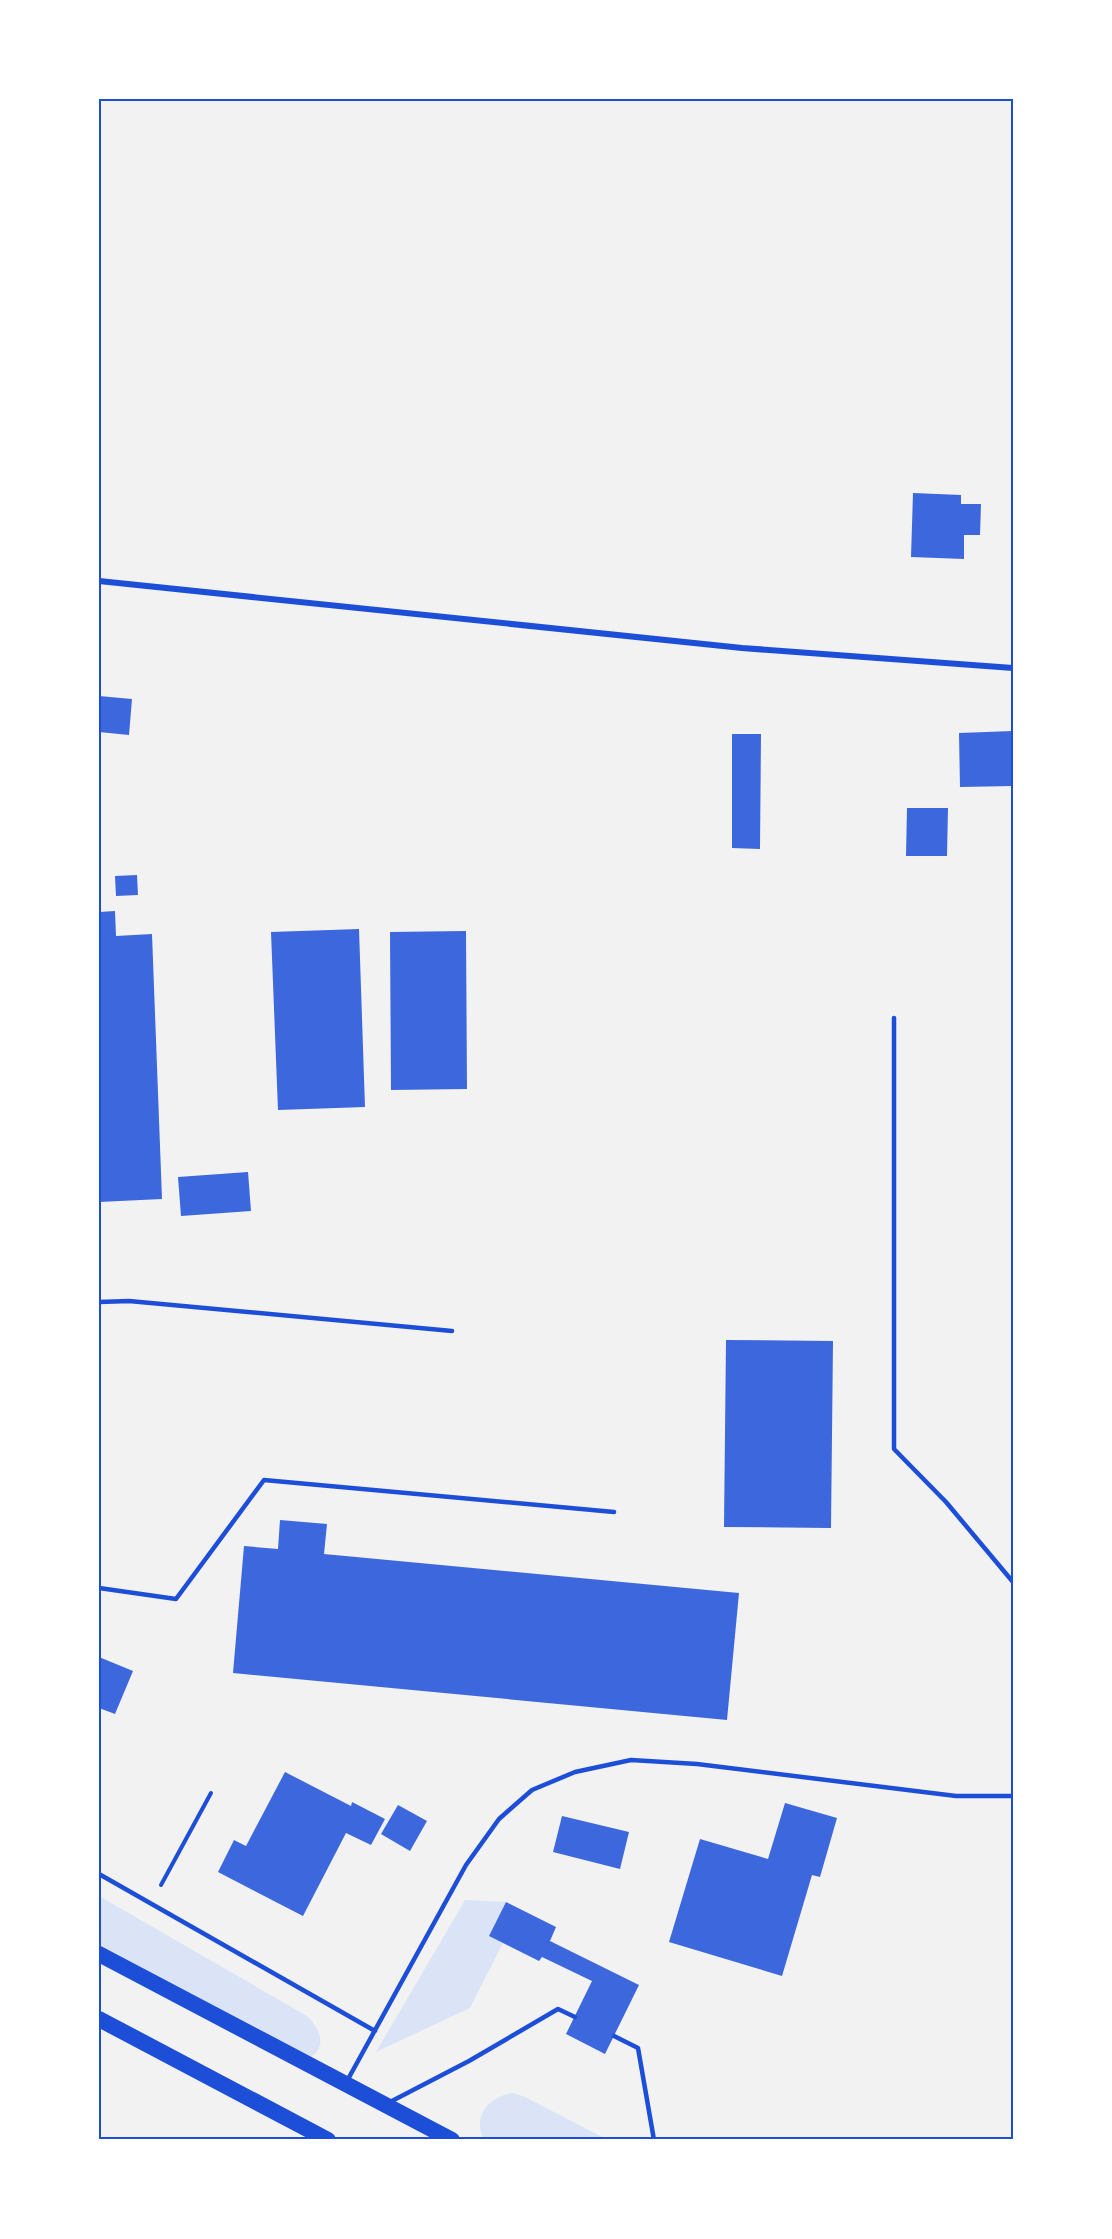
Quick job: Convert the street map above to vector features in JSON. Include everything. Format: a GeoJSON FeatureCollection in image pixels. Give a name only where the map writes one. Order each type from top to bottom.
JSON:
{"type":"FeatureCollection","features":[{"type":"Feature","properties":{"kind":"highway"},"geometry":{"type":"LineString","coordinates":[[99,1954],[452,2140]]}},
{"type":"Feature","properties":{"kind":"highway"},"geometry":{"type":"LineString","coordinates":[[99,2019],[328,2140]]}},
{"type":"Feature","properties":{"kind":"street"},"geometry":{"type":"LineString","coordinates":[[99,581],[742,648],[1013,668]]}},
{"type":"Feature","properties":{"kind":"lane"},"geometry":{"type":"LineString","coordinates":[[894,1018],[894,1449],[946,1502],[1013,1582]]}},
{"type":"Feature","properties":{"kind":"lane"},"geometry":{"type":"LineString","coordinates":[[99,1302],[129,1301],[452,1330]]}},
{"type":"Feature","properties":{"kind":"lane"},"geometry":{"type":"LineString","coordinates":[[99,1588],[176,1599],[264,1480],[614,1512]]}},
{"type":"Feature","properties":{"kind":"lane"},"geometry":{"type":"LineString","coordinates":[[346,2084],[466,1865],[498,1819],[532,1790],[575,1772],[631,1760],[697,1764],[956,1796],[1013,1796]]}},
{"type":"Feature","properties":{"kind":"lane"},"geometry":{"type":"LineString","coordinates":[[99,1874],[375,2031]]}},
{"type":"Feature","properties":{"kind":"lane"},"geometry":{"type":"LineString","coordinates":[[384,2104],[469,2061],[558,2009],[575,2017]]}},
{"type":"Feature","properties":{"kind":"lane"},"geometry":{"type":"LineString","coordinates":[[614,2036],[638,2048],[654,2140]]}},
{"type":"Feature","properties":{"kind":"path"},"geometry":{"type":"LineString","coordinates":[[151,1904],[211,1793]]}},
{"type":"Feature","properties":{"kind":"shaded area"},"geometry":{"type":"Polygon","coordinates":[[[99,1896],[307,2016],[319,2034],[319,2047],[316,2052],[303,2061],[99,1953],[99,1896]]]}},
{"type":"Feature","properties":{"kind":"shaded area"},"geometry":{"type":"Polygon","coordinates":[[[465,1900],[506,1902],[489,1936],[503,1943],[470,2008],[376,2052],[465,1900]]]}},
{"type":"Feature","properties":{"kind":"shaded area"},"geometry":{"type":"Polygon","coordinates":[[[514,2093],[608,2140],[484,2140],[480,2123],[486,2108],[498,2098],[514,2093]]]}},
{"type":"Feature","properties":{"kind":"building"},"geometry":{"type":"Polygon","coordinates":[[[913,493],[961,495],[961,504],[981,504],[980,535],[964,535],[964,559],[911,557],[913,493]]]}},
{"type":"Feature","properties":{"kind":"building"},"geometry":{"type":"Polygon","coordinates":[[[99,696],[132,699],[129,735],[99,732],[99,696]]]}},
{"type":"Feature","properties":{"kind":"building"},"geometry":{"type":"Polygon","coordinates":[[[1013,731],[1013,786],[960,787],[959,733],[1013,731]]]}},
{"type":"Feature","properties":{"kind":"building"},"geometry":{"type":"Polygon","coordinates":[[[732,734],[761,734],[760,849],[732,848],[732,734]]]}},
{"type":"Feature","properties":{"kind":"building"},"geometry":{"type":"Polygon","coordinates":[[[907,808],[948,808],[947,856],[906,856],[907,808]]]}},
{"type":"Feature","properties":{"kind":"building"},"geometry":{"type":"Polygon","coordinates":[[[137,875],[138,895],[116,896],[115,876],[137,875]]]}},
{"type":"Feature","properties":{"kind":"building"},"geometry":{"type":"Polygon","coordinates":[[[115,911],[116,936],[152,934],[162,1199],[99,1202],[99,912],[115,911]]]}},
{"type":"Feature","properties":{"kind":"building"},"geometry":{"type":"Polygon","coordinates":[[[359,929],[365,1107],[278,1110],[271,932],[359,929]]]}},
{"type":"Feature","properties":{"kind":"building"},"geometry":{"type":"Polygon","coordinates":[[[466,931],[467,1089],[391,1090],[390,932],[466,931]]]}},
{"type":"Feature","properties":{"kind":"building"},"geometry":{"type":"Polygon","coordinates":[[[248,1172],[251,1211],[181,1216],[178,1177],[248,1172]]]}},
{"type":"Feature","properties":{"kind":"building"},"geometry":{"type":"Polygon","coordinates":[[[726,1340],[833,1341],[831,1528],[724,1527],[726,1340]]]}},
{"type":"Feature","properties":{"kind":"building"},"geometry":{"type":"Polygon","coordinates":[[[280,1520],[327,1524],[324,1554],[739,1593],[727,1720],[233,1673],[244,1546],[278,1549],[280,1520]]]}},
{"type":"Feature","properties":{"kind":"building"},"geometry":{"type":"Polygon","coordinates":[[[99,1657],[133,1671],[115,1714],[99,1708],[99,1657]]]}},
{"type":"Feature","properties":{"kind":"building"},"geometry":{"type":"Polygon","coordinates":[[[285,1772],[351,1806],[352,1802],[385,1819],[371,1845],[346,1833],[303,1916],[218,1872],[234,1840],[246,1846],[285,1772]]]}},
{"type":"Feature","properties":{"kind":"building"},"geometry":{"type":"Polygon","coordinates":[[[785,1803],[837,1818],[820,1877],[812,1875],[782,1976],[669,1942],[700,1839],[768,1859],[785,1803]]]}},
{"type":"Feature","properties":{"kind":"building"},"geometry":{"type":"Polygon","coordinates":[[[398,1805],[427,1821],[410,1851],[381,1834],[398,1805]]]}},
{"type":"Feature","properties":{"kind":"building"},"geometry":{"type":"Polygon","coordinates":[[[562,1816],[629,1832],[620,1869],[553,1852],[562,1816]]]}},
{"type":"Feature","properties":{"kind":"building"},"geometry":{"type":"Polygon","coordinates":[[[506,1902],[556,1927],[550,1941],[639,1985],[605,2054],[566,2034],[592,1981],[542,1957],[539,1961],[489,1936],[506,1902]]]}}]}
